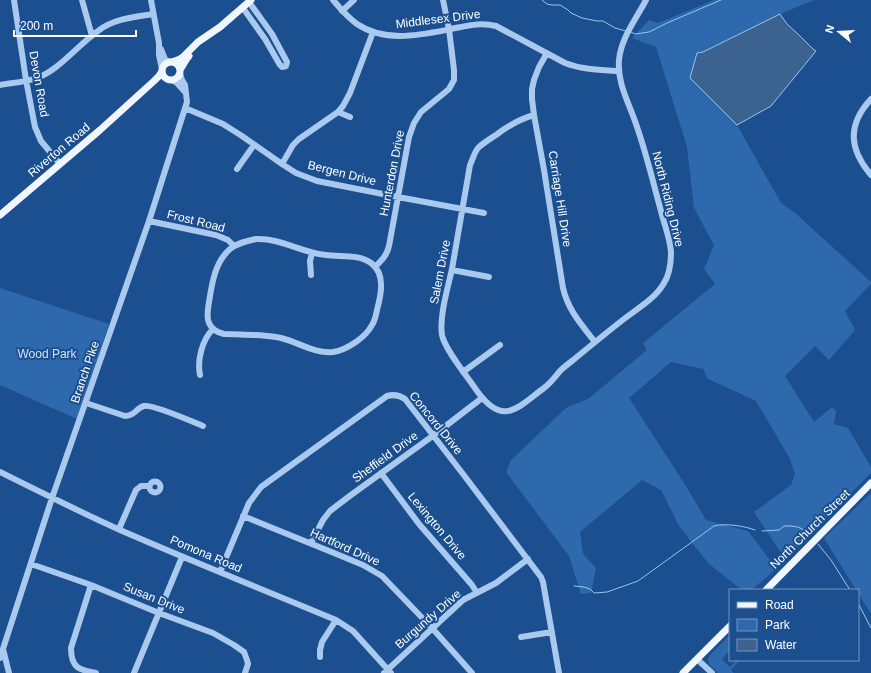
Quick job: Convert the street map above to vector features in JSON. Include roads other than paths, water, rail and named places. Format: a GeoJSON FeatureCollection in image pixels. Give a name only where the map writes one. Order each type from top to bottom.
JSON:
{"type":"FeatureCollection","features":[{"type":"Feature","properties":{"kind":"main road"},"geometry":{"type":"LineString","coordinates":[[220,27],[198,42],[180,60],[166,64],[162,70],[164,76],[169,80],[177,78],[186,60],[220,27],[250,1]]}},
{"type":"Feature","properties":{"kind":"main road"},"geometry":{"type":"LineString","coordinates":[[171,62],[178,65],[180,71]]}},
{"type":"Feature","properties":{"kind":"main road","name":"Riverton Road"},"geometry":{"type":"LineString","coordinates":[[0,215],[133,101],[159,76],[162,70]]}},
{"type":"Feature","properties":{"kind":"main road","name":"Riverton Road"},"geometry":{"type":"LineString","coordinates":[[133,101],[159,82],[169,80]]}},
{"type":"Feature","properties":{"kind":"main road","name":"North Church Street"},"geometry":{"type":"LineString","coordinates":[[767,589],[871,483]]}},
{"type":"Feature","properties":{"kind":"main road"},"geometry":{"type":"LineString","coordinates":[[683,673],[729,627]]}},
{"type":"Feature","properties":{"kind":"street","name":"Devon Road"},"geometry":{"type":"LineString","coordinates":[[14,0],[26,80],[35,127],[41,140],[60,164]]}},
{"type":"Feature","properties":{"kind":"street"},"geometry":{"type":"LineString","coordinates":[[82,0],[92,36]]}},
{"type":"Feature","properties":{"kind":"street"},"geometry":{"type":"LineString","coordinates":[[151,0],[159,43],[165,59],[171,62]]}},
{"type":"Feature","properties":{"kind":"street","name":"Middlesex Drive"},"geometry":{"type":"LineString","coordinates":[[333,0],[342,11],[357,24],[379,34],[404,36],[424,34],[477,24],[489,24],[496,26],[574,67],[589,70],[619,71]]}},
{"type":"Feature","properties":{"kind":"street"},"geometry":{"type":"LineString","coordinates":[[342,11],[354,0]]}},
{"type":"Feature","properties":{"kind":"street","name":"Hunterdon Drive"},"geometry":{"type":"LineString","coordinates":[[375,267],[387,253],[389,246],[409,137],[414,123],[421,112],[449,89],[454,80],[449,29],[443,0]]}},
{"type":"Feature","properties":{"kind":"street","name":"North Riding Drive"},"geometry":{"type":"LineString","coordinates":[[531,398],[548,386],[560,371],[595,342],[658,293],[666,281],[670,269],[670,244],[647,160],[630,106],[622,89],[619,71],[620,54],[623,43],[630,27],[646,0]]}},
{"type":"Feature","properties":{"kind":"street"},"geometry":{"type":"LineString","coordinates":[[243,8],[265,39],[278,64],[282,67],[286,66],[286,60],[272,34],[250,1]]}},
{"type":"Feature","properties":{"kind":"street"},"geometry":{"type":"LineString","coordinates":[[0,85],[36,78],[48,73],[98,30],[110,23],[153,14]]}},
{"type":"Feature","properties":{"kind":"street"},"geometry":{"type":"LineString","coordinates":[[282,164],[292,145],[338,112],[343,106],[350,93],[373,32]]}},
{"type":"Feature","properties":{"kind":"street"},"geometry":{"type":"LineString","coordinates":[[159,43],[159,55],[162,70]]}},
{"type":"Feature","properties":{"kind":"street","name":"Carriage Hill Drive"},"geometry":{"type":"LineString","coordinates":[[547,53],[539,67],[532,89],[534,115],[565,296],[571,310],[595,342]]}},
{"type":"Feature","properties":{"kind":"street","name":"Branch Pike"},"geometry":{"type":"LineString","coordinates":[[0,658],[52,498],[149,221],[187,102],[185,85],[180,71]]}},
{"type":"Feature","properties":{"kind":"street"},"geometry":{"type":"LineString","coordinates":[[169,80],[177,83],[186,93]]}},
{"type":"Feature","properties":{"kind":"street"},"geometry":{"type":"LineString","coordinates":[[871,100],[858,117],[855,124],[854,139],[857,154],[871,175]]}},
{"type":"Feature","properties":{"kind":"street","name":"Bergen Drive"},"geometry":{"type":"LineString","coordinates":[[185,108],[223,124],[296,173],[318,181],[398,198],[484,213]]}},
{"type":"Feature","properties":{"kind":"street"},"geometry":{"type":"LineString","coordinates":[[338,112],[350,117]]}},
{"type":"Feature","properties":{"kind":"street","name":"Salem Drive"},"geometry":{"type":"LineString","coordinates":[[531,398],[517,409],[509,411],[504,412],[492,407],[482,398],[448,349],[442,335],[442,325],[470,165],[478,148],[488,140],[525,117],[534,115]]}},
{"type":"Feature","properties":{"kind":"street"},"geometry":{"type":"LineString","coordinates":[[237,169],[254,145]]}},
{"type":"Feature","properties":{"kind":"street","name":"Frost Road"},"geometry":{"type":"LineString","coordinates":[[149,221],[216,235],[228,240],[234,246]]}},
{"type":"Feature","properties":{"kind":"street"},"geometry":{"type":"LineString","coordinates":[[264,239],[312,253],[362,258],[370,262],[379,273],[381,284],[380,300],[374,321],[366,334],[358,340],[342,350],[322,352],[281,338],[270,336],[224,334],[213,329],[209,324],[207,314],[213,281],[219,264],[234,246],[248,241],[264,239]]}},
{"type":"Feature","properties":{"kind":"street"},"geometry":{"type":"LineString","coordinates":[[311,275],[310,261],[312,253]]}},
{"type":"Feature","properties":{"kind":"street"},"geometry":{"type":"LineString","coordinates":[[452,270],[489,277]]}},
{"type":"Feature","properties":{"kind":"street"},"geometry":{"type":"LineString","coordinates":[[200,375],[198,368],[201,351],[208,333],[213,329]]}},
{"type":"Feature","properties":{"kind":"street"},"geometry":{"type":"LineString","coordinates":[[463,372],[500,345]]}},
{"type":"Feature","properties":{"kind":"street","name":"Concord Drive"},"geometry":{"type":"LineString","coordinates":[[220,572],[249,503],[261,487],[387,396],[396,395],[406,399],[541,577],[559,673]]}},
{"type":"Feature","properties":{"kind":"street","name":"Sheffield Drive"},"geometry":{"type":"LineString","coordinates":[[310,543],[330,511],[482,398]]}},
{"type":"Feature","properties":{"kind":"street"},"geometry":{"type":"LineString","coordinates":[[86,403],[125,416],[131,416],[141,407],[148,406],[203,426]]}},
{"type":"Feature","properties":{"kind":"street","name":"Pomona Road"},"geometry":{"type":"LineString","coordinates":[[0,472],[52,498],[182,557],[336,620],[353,631],[388,672]]}},
{"type":"Feature","properties":{"kind":"street","name":"Lexington Drive"},"geometry":{"type":"LineString","coordinates":[[382,473],[419,524],[472,585],[476,593]]}},
{"type":"Feature","properties":{"kind":"street"},"geometry":{"type":"LineString","coordinates":[[119,529],[136,490],[141,486],[149,486]]}},
{"type":"Feature","properties":{"kind":"street","name":"Hartford Drive"},"geometry":{"type":"LineString","coordinates":[[244,516],[363,565],[382,576],[432,628],[472,673]]}},
{"type":"Feature","properties":{"kind":"street"},"geometry":{"type":"LineString","coordinates":[[134,673],[182,557]]}},
{"type":"Feature","properties":{"kind":"street","name":"Burgundy Drive"},"geometry":{"type":"LineString","coordinates":[[388,672],[432,628],[463,600],[496,583],[528,559]]}},
{"type":"Feature","properties":{"kind":"street","name":"Susan Drive"},"geometry":{"type":"LineString","coordinates":[[31,564],[91,585],[213,633],[244,652],[247,660],[247,668],[245,673]]}},
{"type":"Feature","properties":{"kind":"street"},"geometry":{"type":"LineString","coordinates":[[91,585],[70,648],[77,671],[96,673]]}},
{"type":"Feature","properties":{"kind":"street"},"geometry":{"type":"LineString","coordinates":[[320,657],[321,646],[336,620]]}},
{"type":"Feature","properties":{"kind":"street"},"geometry":{"type":"LineString","coordinates":[[521,637],[552,632]]}},
{"type":"Feature","properties":{"kind":"street"},"geometry":{"type":"LineString","coordinates":[[3,649],[9,673]]}},
{"type":"Feature","properties":{"kind":"street"},"geometry":{"type":"LineString","coordinates":[[697,659],[712,673]]}},
{"type":"Feature","properties":{"kind":"water"},"geometry":{"type":"Polygon","coordinates":[[[780,14],[787,24],[816,51],[771,106],[737,125],[690,78],[697,53],[703,52],[780,14]]]}},
{"type":"Feature","properties":{"kind":"waterway"},"geometry":{"type":"LineString","coordinates":[[542,0],[547,4],[560,5],[571,13],[582,18],[603,21],[615,28],[626,31]]}},
{"type":"Feature","properties":{"kind":"waterway"},"geometry":{"type":"LineString","coordinates":[[631,32],[635,34],[649,32],[721,0]]}},
{"type":"Feature","properties":{"kind":"waterway"},"geometry":{"type":"LineString","coordinates":[[574,586],[590,589],[594,593],[607,592],[638,581],[714,526],[735,525],[755,530]]}},
{"type":"Feature","properties":{"kind":"waterway"},"geometry":{"type":"LineString","coordinates":[[762,531],[779,530],[784,526],[791,526],[798,527],[810,533]]}},
{"type":"Feature","properties":{"kind":"waterway"},"geometry":{"type":"LineString","coordinates":[[818,544],[831,560],[849,589]]}},
{"type":"Feature","properties":{"kind":"waterway"},"geometry":{"type":"LineString","coordinates":[[859,605],[871,628]]}},
{"type":"Feature","properties":{"kind":"park label","name":"Wood Park"},"geometry":{"type":"Point","coordinates":[47,354]}}]}
